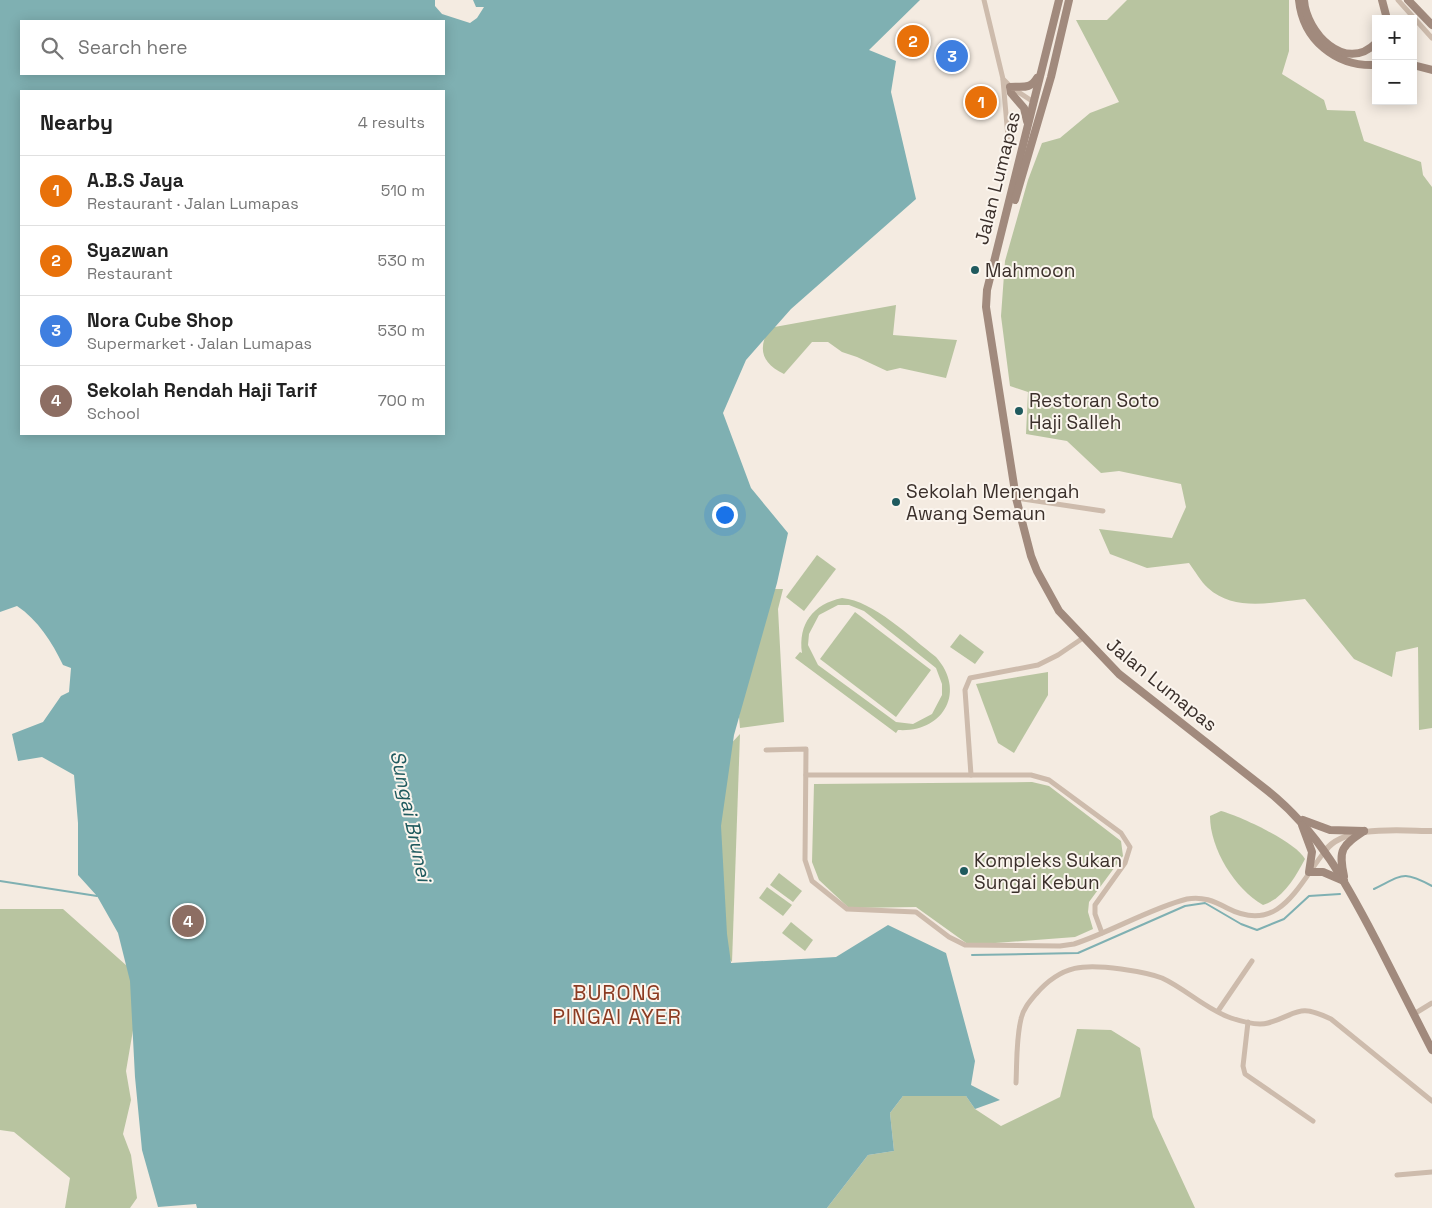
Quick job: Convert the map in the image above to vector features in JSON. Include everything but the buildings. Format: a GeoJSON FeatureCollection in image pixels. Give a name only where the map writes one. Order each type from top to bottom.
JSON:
{"type":"FeatureCollection","features":[{"type":"Feature","properties":{"kind":"main road"},"geometry":{"type":"LineString","coordinates":[[1032,146],[1030,140],[1036,111],[1032,101],[1059,0]]}},
{"type":"Feature","properties":{"kind":"main road"},"geometry":{"type":"LineString","coordinates":[[1032,101],[1041,96],[1054,64],[1068,0]]}},
{"type":"Feature","properties":{"kind":"main road"},"geometry":{"type":"LineString","coordinates":[[1298,0],[1305,26],[1325,50],[1344,60],[1357,64],[1372,65]]}},
{"type":"Feature","properties":{"kind":"main road"},"geometry":{"type":"LineString","coordinates":[[1304,0],[1308,20],[1314,30],[1333,48],[1352,54],[1364,51],[1372,46]]}},
{"type":"Feature","properties":{"kind":"main road"},"geometry":{"type":"LineString","coordinates":[[1382,0],[1386,15]]}},
{"type":"Feature","properties":{"kind":"main road"},"geometry":{"type":"LineString","coordinates":[[1408,0],[1432,25]]}},
{"type":"Feature","properties":{"kind":"main road","name":"Jalan Lumapas"},"geometry":{"type":"LineString","coordinates":[[987,290],[1032,146],[1054,64]]}},
{"type":"Feature","properties":{"kind":"main road"},"geometry":{"type":"LineString","coordinates":[[1417,66],[1432,70]]}},
{"type":"Feature","properties":{"kind":"main road"},"geometry":{"type":"LineString","coordinates":[[1028,123],[1024,108],[1011,93],[1010,87],[1024,88],[1033,84],[1040,74]]}},
{"type":"Feature","properties":{"kind":"main road","name":"Jalan Lumapas"},"geometry":{"type":"LineString","coordinates":[[1032,101],[987,290],[986,307],[1016,498],[1037,571],[1059,611],[1119,674],[1218,750],[1299,818],[1346,882],[1432,1050]]}},
{"type":"Feature","properties":{"kind":"main road"},"geometry":{"type":"LineString","coordinates":[[1299,818],[1330,830],[1364,831]]}},
{"type":"Feature","properties":{"kind":"main road"},"geometry":{"type":"LineString","coordinates":[[1299,818],[1312,852],[1309,872],[1323,872],[1346,882]]}},
{"type":"Feature","properties":{"kind":"main road"},"geometry":{"type":"LineString","coordinates":[[1346,882],[1341,860],[1343,848],[1364,831]]}},
{"type":"Feature","properties":{"kind":"street","name":"Jalan Lumapas"},"geometry":{"type":"LineString","coordinates":[[984,0],[1003,78],[1010,87],[1032,101]]}},
{"type":"Feature","properties":{"kind":"street"},"geometry":{"type":"LineString","coordinates":[[1398,0],[1432,38]]}},
{"type":"Feature","properties":{"kind":"street"},"geometry":{"type":"LineString","coordinates":[[1003,78],[1008,136]]}},
{"type":"Feature","properties":{"kind":"street"},"geometry":{"type":"LineString","coordinates":[[1016,498],[1103,511]]}},
{"type":"Feature","properties":{"kind":"street"},"geometry":{"type":"LineString","coordinates":[[971,775],[965,690],[970,678],[1038,665],[1058,655],[1083,638]]}},
{"type":"Feature","properties":{"kind":"street"},"geometry":{"type":"LineString","coordinates":[[766,750],[806,750],[806,868],[817,887],[846,909],[916,912],[956,942],[974,946],[1060,946],[1081,942],[1187,899],[1210,900],[1241,915],[1261,917],[1270,914],[1284,904],[1325,851],[1337,840],[1364,831],[1432,831]]}},
{"type":"Feature","properties":{"kind":"street"},"geometry":{"type":"LineString","coordinates":[[806,775],[1039,776],[1049,780],[1126,838],[1130,847],[1128,855],[1095,905],[1095,914],[1102,933]]}},
{"type":"Feature","properties":{"kind":"street"},"geometry":{"type":"LineString","coordinates":[[1218,1011],[1252,961]]}},
{"type":"Feature","properties":{"kind":"street"},"geometry":{"type":"LineString","coordinates":[[1016,1083],[1018,1038],[1021,1018],[1028,1003],[1044,985],[1067,970],[1086,965],[1148,973],[1163,979],[1205,1006],[1230,1018],[1248,1022],[1266,1024],[1297,1010],[1314,1011],[1331,1019],[1432,1101]]}},
{"type":"Feature","properties":{"kind":"street"},"geometry":{"type":"LineString","coordinates":[[1414,1014],[1432,1003]]}},
{"type":"Feature","properties":{"kind":"street"},"geometry":{"type":"LineString","coordinates":[[1248,1022],[1243,1066],[1245,1074],[1313,1121]]}},
{"type":"Feature","properties":{"kind":"street"},"geometry":{"type":"LineString","coordinates":[[1397,1175],[1432,1172]]}},
{"type":"Feature","properties":{"kind":"green space"},"geometry":{"type":"Polygon","coordinates":[[[1127,0],[1289,0],[1289,51],[1282,74],[1324,100],[1327,110],[1355,111],[1364,141],[1421,162],[1423,175],[1432,187],[1432,728],[1419,730],[1418,647],[1396,652],[1392,677],[1354,659],[1305,599],[1254,604],[1242,603],[1218,595],[1208,588],[1200,580],[1189,563],[1147,568],[1110,554],[1099,529],[1172,538],[1186,507],[1181,484],[1119,471],[1101,473],[1067,441],[1026,434],[1028,392],[1010,386],[1001,316],[1005,261],[1028,180],[1042,143],[1060,138],[1090,113],[1119,102],[1076,20],[1107,20],[1127,0]]]}},
{"type":"Feature","properties":{"kind":"green space"},"geometry":{"type":"Polygon","coordinates":[[[896,305],[893,335],[957,340],[946,378],[900,368],[887,371],[842,352],[828,342],[812,342],[784,374],[776,370],[766,360],[763,342],[769,328],[896,305]]]}},
{"type":"Feature","properties":{"kind":"green space"},"geometry":{"type":"Polygon","coordinates":[[[817,555],[836,569],[804,611],[786,597],[817,555]]]}},
{"type":"Feature","properties":{"kind":"green space"},"geometry":{"type":"Polygon","coordinates":[[[754,589],[783,589],[778,609],[784,722],[740,728],[739,717],[754,589]]]}},
{"type":"Feature","properties":{"kind":"green space"},"geometry":{"type":"Polygon","coordinates":[[[842,598],[867,606],[891,621],[936,657],[945,670],[949,684],[946,708],[938,717],[927,725],[914,729],[898,730],[896,733],[795,658],[800,652],[802,653],[802,633],[805,624],[816,610],[842,598]],[[838,605],[819,615],[809,634],[808,645],[818,665],[896,722],[913,724],[932,714],[942,695],[942,684],[936,668],[864,611],[849,605],[838,605]]]}},
{"type":"Feature","properties":{"kind":"green space"},"geometry":{"type":"Polygon","coordinates":[[[855,612],[931,670],[896,717],[820,659],[855,612]]]}},
{"type":"Feature","properties":{"kind":"green space"},"geometry":{"type":"Polygon","coordinates":[[[960,634],[984,652],[975,664],[950,647],[960,634]]]}},
{"type":"Feature","properties":{"kind":"green space"},"geometry":{"type":"Polygon","coordinates":[[[1048,672],[1048,695],[1014,753],[998,743],[976,684],[1048,672]]]}},
{"type":"Feature","properties":{"kind":"green space"},"geometry":{"type":"Polygon","coordinates":[[[740,734],[732,962],[719,948],[717,829],[725,750],[740,734]]]}},
{"type":"Feature","properties":{"kind":"green space","name":"Kompleks Sukan Sungai Kebun"},"geometry":{"type":"Polygon","coordinates":[[[1032,782],[1049,786],[1121,841],[1123,856],[1089,902],[1088,912],[1093,929],[1075,937],[969,945],[916,907],[849,908],[819,880],[812,862],[814,784],[1032,782]]]}},
{"type":"Feature","properties":{"kind":"green space"},"geometry":{"type":"Polygon","coordinates":[[[1221,811],[1254,824],[1279,838],[1300,852],[1305,859],[1288,886],[1277,898],[1263,905],[1243,889],[1226,867],[1214,842],[1211,829],[1210,816],[1221,811]]]}},
{"type":"Feature","properties":{"kind":"green space"},"geometry":{"type":"Polygon","coordinates":[[[779,873],[802,891],[793,902],[770,885],[779,873]]]}},
{"type":"Feature","properties":{"kind":"green space"},"geometry":{"type":"Polygon","coordinates":[[[767,887],[792,905],[783,916],[759,898],[767,887]]]}},
{"type":"Feature","properties":{"kind":"green space"},"geometry":{"type":"Polygon","coordinates":[[[0,909],[63,909],[136,974],[139,995],[126,1071],[131,1100],[123,1134],[131,1155],[137,1198],[130,1208],[65,1208],[70,1178],[14,1132],[0,1130],[0,909]]]}},
{"type":"Feature","properties":{"kind":"green space"},"geometry":{"type":"Polygon","coordinates":[[[791,922],[813,940],[805,951],[782,933],[791,922]]]}},
{"type":"Feature","properties":{"kind":"green space"},"geometry":{"type":"Polygon","coordinates":[[[1077,1029],[1111,1030],[1140,1048],[1153,1117],[1195,1208],[827,1208],[868,1155],[894,1151],[890,1113],[903,1096],[966,1096],[975,1109],[1001,1126],[1060,1097],[1077,1029]]]}},
{"type":"Feature","properties":{"kind":"water","name":"Sungai Brunei"},"geometry":{"type":"Polygon","coordinates":[[[0,0],[435,0],[435,6],[442,14],[470,23],[477,18],[484,7],[476,7],[473,0],[920,0],[869,50],[896,61],[891,92],[916,199],[791,309],[746,360],[723,413],[751,488],[788,533],[777,583],[734,735],[721,826],[727,934],[731,963],[836,957],[888,925],[946,953],[975,1061],[971,1085],[1000,1100],[975,1109],[966,1096],[903,1096],[890,1113],[894,1151],[868,1155],[827,1208],[197,1208],[196,1204],[158,1207],[142,1150],[135,1077],[130,981],[118,933],[97,896],[78,875],[78,823],[74,775],[42,757],[18,761],[12,734],[43,722],[61,696],[69,692],[71,668],[63,665],[44,632],[32,618],[17,606],[0,612],[0,0]]]}},
{"type":"Feature","properties":{"kind":"waterway"},"geometry":{"type":"LineString","coordinates":[[1374,889],[1403,876],[1414,878],[1432,886]]}},
{"type":"Feature","properties":{"kind":"waterway"},"geometry":{"type":"LineString","coordinates":[[0,881],[97,896]]}},
{"type":"Feature","properties":{"kind":"waterway"},"geometry":{"type":"LineString","coordinates":[[972,955],[1078,953],[1185,906],[1205,903],[1241,924],[1257,930],[1284,919],[1309,896],[1340,894]]}},
{"type":"Feature","properties":{"kind":"place","name":"Syazwan"},"geometry":{"type":"Point","coordinates":[913,41]}},
{"type":"Feature","properties":{"kind":"place","name":"Nora Cube Shop"},"geometry":{"type":"Point","coordinates":[952,56]}},
{"type":"Feature","properties":{"kind":"place","name":"A.B.S Jaya"},"geometry":{"type":"Point","coordinates":[981,102]}},
{"type":"Feature","properties":{"kind":"place","name":"Mahmoon"},"geometry":{"type":"Point","coordinates":[975,270]}},
{"type":"Feature","properties":{"kind":"place","name":"Restoran Soto Haji Salleh"},"geometry":{"type":"Point","coordinates":[1019,411]}},
{"type":"Feature","properties":{"kind":"place","name":"Sekolah Menengah Awang Semaun"},"geometry":{"type":"Point","coordinates":[896,502]}},
{"type":"Feature","properties":{"kind":"place","name":"Kompleks Sukan Sungai Kebun"},"geometry":{"type":"Point","coordinates":[964,871]}},
{"type":"Feature","properties":{"kind":"place","name":"Sekolah Rendah Haji Tarif"},"geometry":{"type":"Point","coordinates":[188,921]}},
{"type":"Feature","properties":{"kind":"district","name":"BURONG PINGAI AYER"},"geometry":{"type":"Point","coordinates":[617,1005]}}]}
